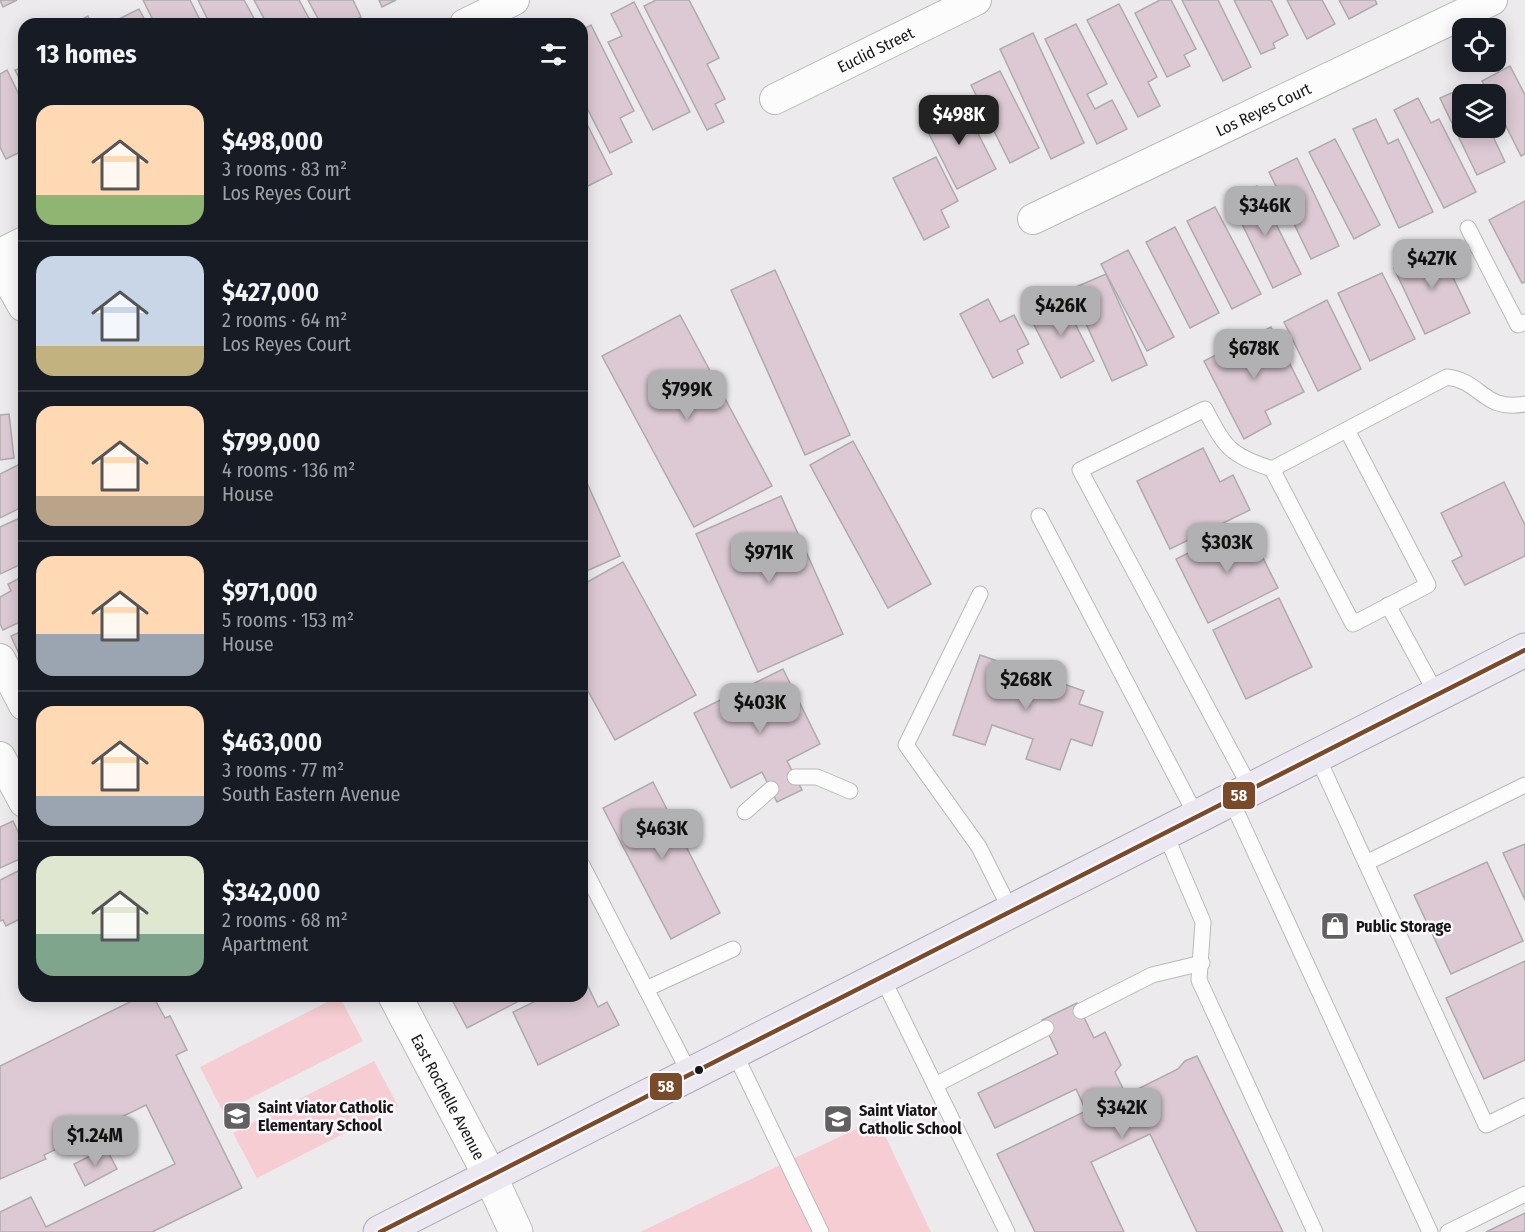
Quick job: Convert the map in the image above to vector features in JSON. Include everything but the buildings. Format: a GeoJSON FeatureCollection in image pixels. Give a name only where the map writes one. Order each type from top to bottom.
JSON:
{"type":"FeatureCollection","features":[{"type":"Feature","properties":{"kind":"main road"},"geometry":{"type":"LineString","coordinates":[[380,1232],[1525,650]]}},
{"type":"Feature","properties":{"kind":"street"},"geometry":{"type":"LineString","coordinates":[[477,18],[514,0]]}},
{"type":"Feature","properties":{"kind":"street","name":"Los Reyes Court"},"geometry":{"type":"LineString","coordinates":[[1033,219],[1492,0]]}},
{"type":"Feature","properties":{"kind":"street","name":"Euclid Street"},"geometry":{"type":"LineString","coordinates":[[775,99],[965,2]]}},
{"type":"Feature","properties":{"kind":"street"},"geometry":{"type":"LineString","coordinates":[[0,254],[18,245]]}},
{"type":"Feature","properties":{"kind":"street"},"geometry":{"type":"LineString","coordinates":[[0,262],[18,294]]}},
{"type":"Feature","properties":{"kind":"street"},"geometry":{"type":"LineString","coordinates":[[0,659],[18,694]]}},
{"type":"Feature","properties":{"kind":"street"},"geometry":{"type":"LineString","coordinates":[[0,757],[18,791]]}},
{"type":"Feature","properties":{"kind":"street","name":"East Rochelle Avenue"},"geometry":{"type":"LineString","coordinates":[[398,1002],[490,1176],[516,1232]]}},
{"type":"Feature","properties":{"kind":"lane"},"geometry":{"type":"LineString","coordinates":[[1468,228],[1518,325],[1525,322]]}},
{"type":"Feature","properties":{"kind":"lane"},"geometry":{"type":"LineString","coordinates":[[1272,469],[1448,377],[1463,379],[1489,401],[1510,406],[1525,404]]}},
{"type":"Feature","properties":{"kind":"lane"},"geometry":{"type":"LineString","coordinates":[[1347,430],[1428,585],[1353,624],[1272,469],[1240,458],[1220,439],[1205,409],[1080,470],[1241,794],[1430,1232]]}},
{"type":"Feature","properties":{"kind":"lane"},"geometry":{"type":"LineString","coordinates":[[1039,516],[1197,817]]}},
{"type":"Feature","properties":{"kind":"lane"},"geometry":{"type":"LineString","coordinates":[[980,594],[906,745],[979,847],[1011,912]]}},
{"type":"Feature","properties":{"kind":"lane"},"geometry":{"type":"LineString","coordinates":[[1388,605],[1437,695]]}},
{"type":"Feature","properties":{"kind":"lane"},"geometry":{"type":"LineString","coordinates":[[1317,756],[1486,1125],[1525,1106]]}},
{"type":"Feature","properties":{"kind":"lane"},"geometry":{"type":"LineString","coordinates":[[795,777],[818,777],[850,791]]}},
{"type":"Feature","properties":{"kind":"lane"},"geometry":{"type":"LineString","coordinates":[[1366,863],[1525,785]]}},
{"type":"Feature","properties":{"kind":"lane"},"geometry":{"type":"LineString","coordinates":[[745,812],[771,789]]}},
{"type":"Feature","properties":{"kind":"lane"},"geometry":{"type":"LineString","coordinates":[[1165,833],[1203,922],[1202,963],[1199,980],[1315,1232]]}},
{"type":"Feature","properties":{"kind":"lane"},"geometry":{"type":"LineString","coordinates":[[588,877],[690,1074]]}},
{"type":"Feature","properties":{"kind":"lane"},"geometry":{"type":"LineString","coordinates":[[646,989],[733,949]]}},
{"type":"Feature","properties":{"kind":"lane"},"geometry":{"type":"LineString","coordinates":[[1081,1011],[1152,975],[1202,963]]}},
{"type":"Feature","properties":{"kind":"lane"},"geometry":{"type":"LineString","coordinates":[[882,977],[1006,1232]]}},
{"type":"Feature","properties":{"kind":"lane"},"geometry":{"type":"LineString","coordinates":[[935,1085],[1046,1028]]}},
{"type":"Feature","properties":{"kind":"lane"},"geometry":{"type":"LineString","coordinates":[[734,1052],[821,1232]]}},
{"type":"Feature","properties":{"kind":"lane"},"geometry":{"type":"LineString","coordinates":[[1448,1232],[1525,1194]]}},
{"type":"Feature","properties":{"kind":"shaded area"},"geometry":{"type":"Polygon","coordinates":[[[327,1002],[342,1002],[363,1041],[223,1112],[200,1067],[327,1002]]]}},
{"type":"Feature","properties":{"kind":"shaded area"},"geometry":{"type":"Polygon","coordinates":[[[374,1061],[398,1106],[257,1178],[233,1133],[374,1061]]]}},
{"type":"Feature","properties":{"kind":"shaded area"},"geometry":{"type":"Polygon","coordinates":[[[877,1119],[931,1232],[640,1232],[877,1119]]]}},
{"type":"Feature","properties":{"kind":"transit line","name":"58"},"geometry":{"type":"LineString","coordinates":[[380,1232],[1525,650]]}},
{"type":"Feature","properties":{"kind":"place","name":"Public Storage"},"geometry":{"type":"Point","coordinates":[1335,926]}},
{"type":"Feature","properties":{"kind":"place","name":"Saint Viator Catholic Elementary School"},"geometry":{"type":"Point","coordinates":[237,1116]}},
{"type":"Feature","properties":{"kind":"place","name":"Saint Viator Catholic School"},"geometry":{"type":"Point","coordinates":[838,1119]}}]}
